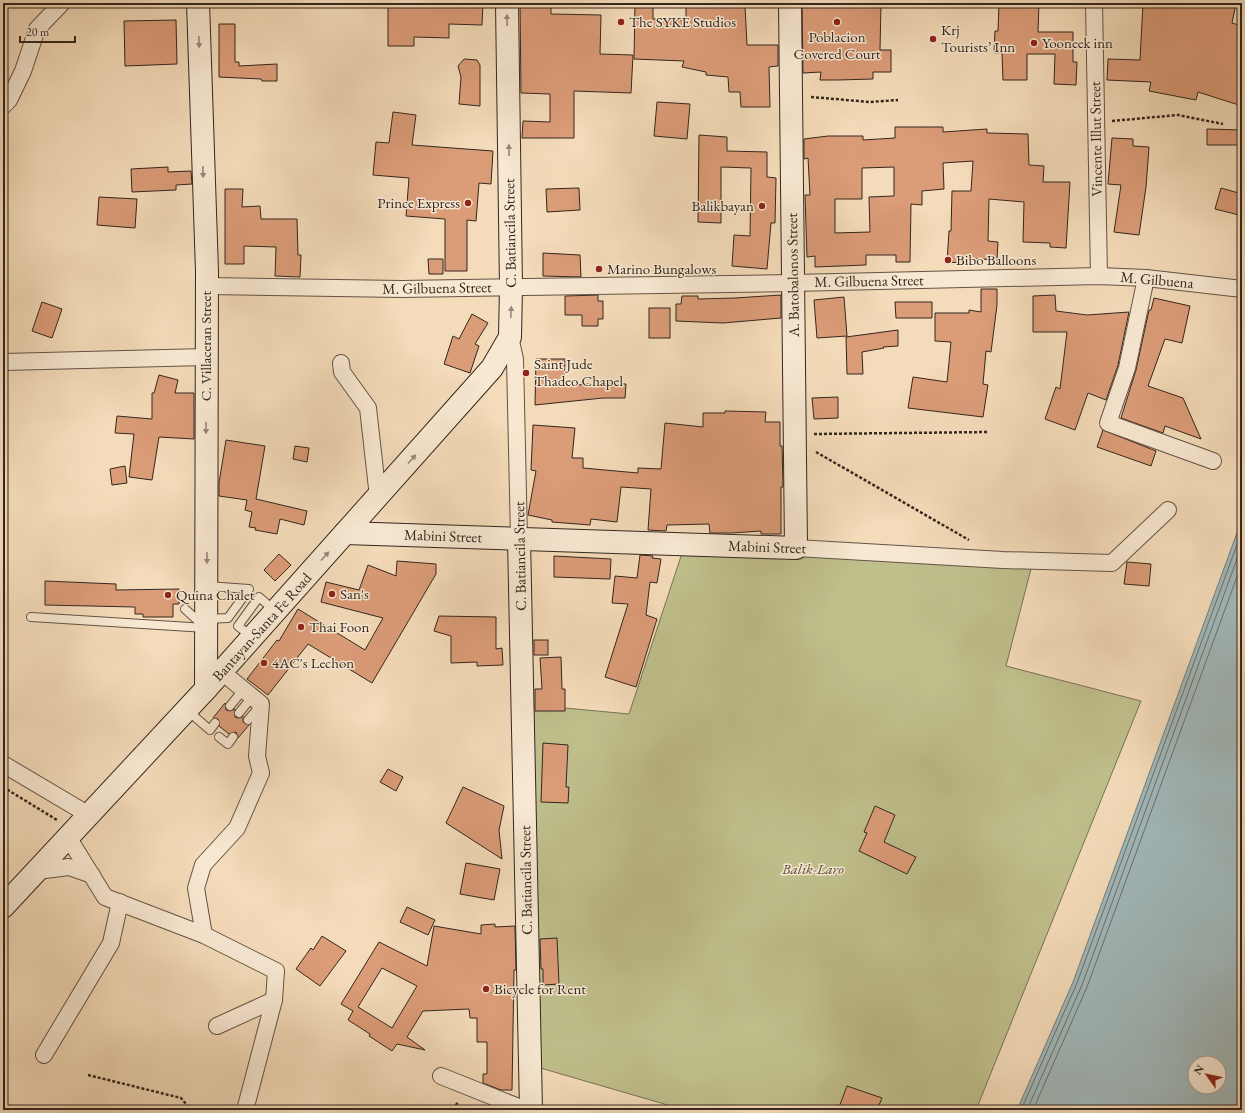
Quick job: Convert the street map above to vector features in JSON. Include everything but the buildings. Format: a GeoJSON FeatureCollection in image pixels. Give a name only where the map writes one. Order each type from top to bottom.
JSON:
{"type":"FeatureCollection","features":[{"type":"Feature","properties":{"kind":"main road","name":"C. Villaceran Street"},"geometry":{"type":"LineString","coordinates":[[198,3],[207,286],[206,358],[208,586],[206,624],[206,689]]}},
{"type":"Feature","properties":{"kind":"main road","name":"C. Batiancila Street"},"geometry":{"type":"LineString","coordinates":[[507,3],[511,287],[510,337]]}},
{"type":"Feature","properties":{"kind":"main road","name":"A. Batobalonos Street"},"geometry":{"type":"LineString","coordinates":[[790,3],[796,548]]}},
{"type":"Feature","properties":{"kind":"main road","name":"Bantayan-Santa Fe Road"},"geometry":{"type":"LineString","coordinates":[[3,907],[222,672],[378,497],[492,368],[510,337]]}},
{"type":"Feature","properties":{"kind":"main road","name":"Mabini Street"},"geometry":{"type":"LineString","coordinates":[[345,533],[796,548]]}},
{"type":"Feature","properties":{"kind":"main road","name":"C. Batiancila Street"},"geometry":{"type":"LineString","coordinates":[[519,539],[531,1110]]}},
{"type":"Feature","properties":{"kind":"street"},"geometry":{"type":"LineString","coordinates":[[3,106],[9,100],[24,71],[37,29],[62,3]]}},
{"type":"Feature","properties":{"kind":"street","name":"Vincente Illut Street"},"geometry":{"type":"LineString","coordinates":[[1094,3],[1099,276]]}},
{"type":"Feature","properties":{"kind":"street","name":"M. Gilbuena Street"},"geometry":{"type":"LineString","coordinates":[[207,286],[402,289],[793,283],[1099,276]]}},
{"type":"Feature","properties":{"kind":"street","name":"M. Gilbuena"},"geometry":{"type":"LineString","coordinates":[[1099,276],[1146,278],[1242,289]]}},
{"type":"Feature","properties":{"kind":"street"},"geometry":{"type":"LineString","coordinates":[[1146,278],[1127,368],[1108,423],[1213,461]]}},
{"type":"Feature","properties":{"kind":"street","name":"C. Batiancila Street"},"geometry":{"type":"LineString","coordinates":[[510,337],[514,359],[519,539]]}},
{"type":"Feature","properties":{"kind":"street"},"geometry":{"type":"LineString","coordinates":[[3,362],[206,358]]}},
{"type":"Feature","properties":{"kind":"street"},"geometry":{"type":"LineString","coordinates":[[341,364],[342,372],[368,408],[378,497]]}},
{"type":"Feature","properties":{"kind":"street","name":"Mabini Street"},"geometry":{"type":"LineString","coordinates":[[796,548],[1003,560],[1112,563],[1168,510]]}},
{"type":"Feature","properties":{"kind":"street"},"geometry":{"type":"LineString","coordinates":[[204,935],[196,888],[203,865],[237,828],[261,773],[257,756],[252,697],[222,672]]}},
{"type":"Feature","properties":{"kind":"street"},"geometry":{"type":"LineString","coordinates":[[3,764],[78,827],[92,875],[105,897],[204,935],[276,970],[274,1000],[245,1110]]}},
{"type":"Feature","properties":{"kind":"street"},"geometry":{"type":"LineString","coordinates":[[37,871],[69,867],[92,875]]}},
{"type":"Feature","properties":{"kind":"street"},"geometry":{"type":"LineString","coordinates":[[44,1055],[112,943],[120,902]]}},
{"type":"Feature","properties":{"kind":"street"},"geometry":{"type":"LineString","coordinates":[[178,925],[200,909]]}},
{"type":"Feature","properties":{"kind":"street"},"geometry":{"type":"LineString","coordinates":[[217,1026],[274,1000]]}},
{"type":"Feature","properties":{"kind":"street"},"geometry":{"type":"LineString","coordinates":[[441,1076],[526,1110]]}},
{"type":"Feature","properties":{"kind":"lane"},"geometry":{"type":"LineString","coordinates":[[208,586],[249,589],[276,611]]}},
{"type":"Feature","properties":{"kind":"lane"},"geometry":{"type":"LineString","coordinates":[[31,617],[206,624],[228,618],[249,589]]}},
{"type":"Feature","properties":{"kind":"lane"},"geometry":{"type":"LineString","coordinates":[[253,637],[238,626],[259,597]]}},
{"type":"Feature","properties":{"kind":"lane"},"geometry":{"type":"LineString","coordinates":[[185,609],[206,624]]}},
{"type":"Feature","properties":{"kind":"lane"},"geometry":{"type":"LineString","coordinates":[[230,706],[252,697]]}},
{"type":"Feature","properties":{"kind":"lane"},"geometry":{"type":"LineString","coordinates":[[239,713],[252,697]]}},
{"type":"Feature","properties":{"kind":"lane"},"geometry":{"type":"LineString","coordinates":[[248,720],[252,697]]}},
{"type":"Feature","properties":{"kind":"lane"},"geometry":{"type":"LineString","coordinates":[[187,710],[213,726],[228,744],[233,737]]}},
{"type":"Feature","properties":{"kind":"path"},"geometry":{"type":"LineString","coordinates":[[791,97],[824,97],[870,102],[898,100]]}},
{"type":"Feature","properties":{"kind":"path"},"geometry":{"type":"LineString","coordinates":[[1096,123],[1178,115],[1223,124]]}},
{"type":"Feature","properties":{"kind":"path"},"geometry":{"type":"LineString","coordinates":[[794,437],[989,432]]}},
{"type":"Feature","properties":{"kind":"path"},"geometry":{"type":"LineString","coordinates":[[794,437],[976,544]]}},
{"type":"Feature","properties":{"kind":"path"},"geometry":{"type":"LineString","coordinates":[[3,787],[78,827]]}},
{"type":"Feature","properties":{"kind":"path"},"geometry":{"type":"LineString","coordinates":[[88,1075],[181,1098],[191,1110]]}},
{"type":"Feature","properties":{"kind":"green space","name":"Balik-Laro"},"geometry":{"type":"Polygon","coordinates":[[[685,544],[1033,561],[1006,666],[1141,701],[976,1110],[685,1110],[530,1065],[523,704],[629,714],[685,544]]]}},
{"type":"Feature","properties":{"kind":"water"},"geometry":{"type":"Polygon","coordinates":[[[1242,519],[1242,1110],[1017,1110],[1073,982],[1242,519]]]}},
{"type":"Feature","properties":{"kind":"place","name":"The SYKE Studios"},"geometry":{"type":"Point","coordinates":[621,22]}},
{"type":"Feature","properties":{"kind":"place","name":"Poblacion Covered Court"},"geometry":{"type":"Point","coordinates":[837,22]}},
{"type":"Feature","properties":{"kind":"place","name":"Krj Tourists’ Inn"},"geometry":{"type":"Point","coordinates":[933,39]}},
{"type":"Feature","properties":{"kind":"place","name":"Yooneek inn"},"geometry":{"type":"Point","coordinates":[1034,43]}},
{"type":"Feature","properties":{"kind":"place","name":"Prince Express"},"geometry":{"type":"Point","coordinates":[468,203]}},
{"type":"Feature","properties":{"kind":"place","name":"Balikbayan"},"geometry":{"type":"Point","coordinates":[762,206]}},
{"type":"Feature","properties":{"kind":"place","name":"Bibo Balloons"},"geometry":{"type":"Point","coordinates":[948,260]}},
{"type":"Feature","properties":{"kind":"place","name":"Marino Bungalows"},"geometry":{"type":"Point","coordinates":[599,269]}},
{"type":"Feature","properties":{"kind":"place","name":"Saint Jude Thadeo Chapel"},"geometry":{"type":"Point","coordinates":[526,373]}},
{"type":"Feature","properties":{"kind":"place","name":"San's"},"geometry":{"type":"Point","coordinates":[332,594]}},
{"type":"Feature","properties":{"kind":"place","name":"Quina Chalet"},"geometry":{"type":"Point","coordinates":[168,595]}},
{"type":"Feature","properties":{"kind":"place","name":"Thai Foon"},"geometry":{"type":"Point","coordinates":[301,627]}},
{"type":"Feature","properties":{"kind":"place","name":"4AC's Lechon"},"geometry":{"type":"Point","coordinates":[264,663]}},
{"type":"Feature","properties":{"kind":"place","name":"Bicycle for Rent"},"geometry":{"type":"Point","coordinates":[486,989]}}]}
